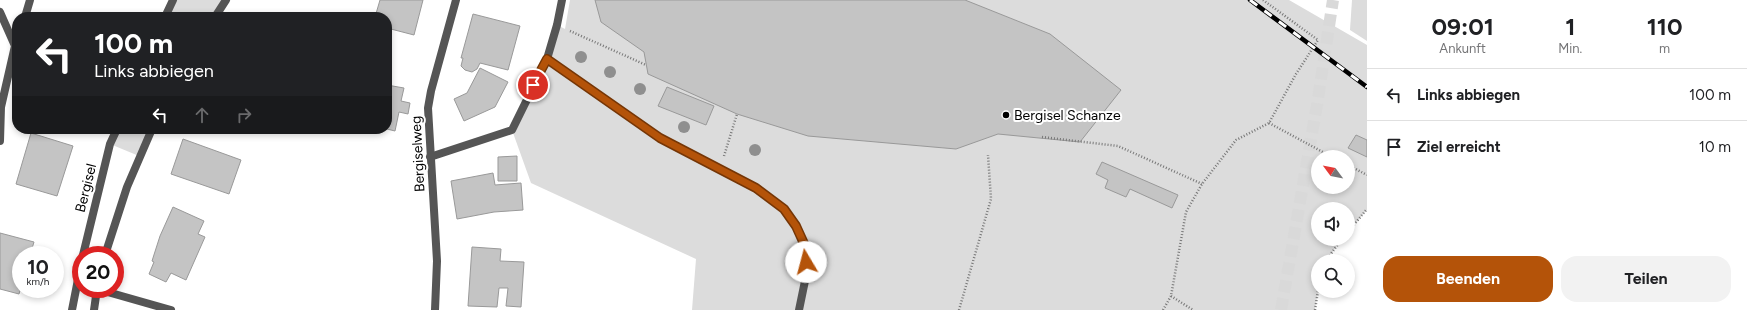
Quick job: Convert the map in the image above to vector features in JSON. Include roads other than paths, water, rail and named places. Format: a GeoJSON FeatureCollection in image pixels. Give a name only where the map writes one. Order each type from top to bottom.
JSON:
{"type":"FeatureCollection","features":[{"type":"Feature","properties":{"kind":"street"},"geometry":{"type":"LineString","coordinates":[[26,12],[30,0]]}},
{"type":"Feature","properties":{"kind":"street"},"geometry":{"type":"LineString","coordinates":[[167,12],[172,0]]}},
{"type":"Feature","properties":{"kind":"street"},"geometry":{"type":"LineString","coordinates":[[218,12],[226,0]]}},
{"type":"Feature","properties":{"kind":"street","name":"Bergiselweg"},"geometry":{"type":"LineString","coordinates":[[435,310],[437,261],[428,118],[429,99],[456,0]]}},
{"type":"Feature","properties":{"kind":"street"},"geometry":{"type":"LineString","coordinates":[[430,157],[512,130],[547,59],[557,25],[562,0]]}},
{"type":"Feature","properties":{"kind":"street"},"geometry":{"type":"LineString","coordinates":[[0,12],[12,36]]}},
{"type":"Feature","properties":{"kind":"street"},"geometry":{"type":"LineString","coordinates":[[547,59],[660,138],[756,188],[784,209],[796,226],[806,248],[806,276],[799,310]]}},
{"type":"Feature","properties":{"kind":"street"},"geometry":{"type":"LineString","coordinates":[[0,141],[0,107],[12,60]]}},
{"type":"Feature","properties":{"kind":"street","name":"Bergisel"},"geometry":{"type":"LineString","coordinates":[[85,246],[110,144],[115,134]]}},
{"type":"Feature","properties":{"kind":"street"},"geometry":{"type":"LineString","coordinates":[[108,246],[127,187],[150,134]]}},
{"type":"Feature","properties":{"kind":"street"},"geometry":{"type":"LineString","coordinates":[[124,297],[171,310]]}},
{"type":"Feature","properties":{"kind":"street"},"geometry":{"type":"LineString","coordinates":[[72,310],[74,298]]}},
{"type":"Feature","properties":{"kind":"street"},"geometry":{"type":"LineString","coordinates":[[94,310],[96,298]]}},
{"type":"Feature","properties":{"kind":"tunnel"},"geometry":{"type":"LineString","coordinates":[[1281,310],[1317,105],[1333,0]]}},
{"type":"Feature","properties":{"kind":"railway"},"geometry":{"type":"LineString","coordinates":[[1250,0],[1367,87]]}},
{"type":"Feature","properties":{"kind":"place","name":"Bergisel Schanze"},"geometry":{"type":"Point","coordinates":[1006,115]}}]}
